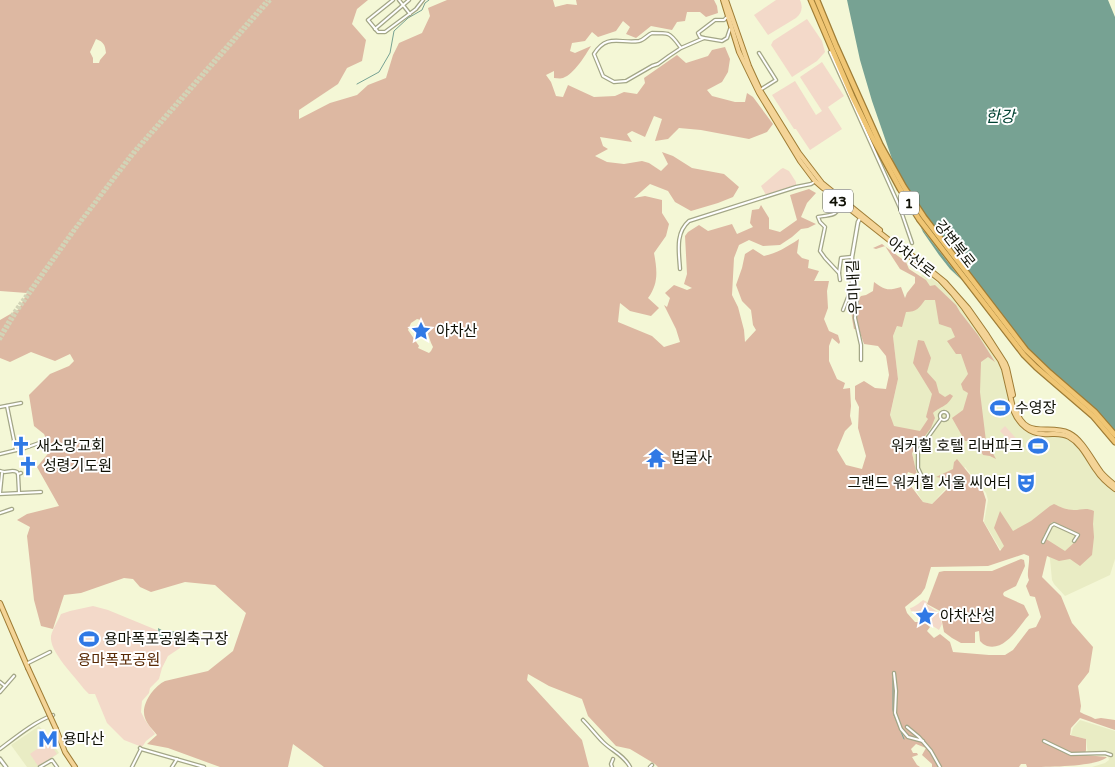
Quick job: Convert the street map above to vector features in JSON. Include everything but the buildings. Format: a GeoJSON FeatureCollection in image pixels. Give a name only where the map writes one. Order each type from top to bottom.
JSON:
{"type":"FeatureCollection","features":[{"type":"Feature","properties":{"kind":"highway","name":"강변북로"},"geometry":{"type":"LineString","coordinates":[[811,0],[870,135],[900,190],[920,219],[1036,367],[1093,416],[1115,442]]}},
{"type":"Feature","properties":{"kind":"highway","name":"강변북로"},"geometry":{"type":"LineString","coordinates":[[817,0],[833,49]]}},
{"type":"Feature","properties":{"kind":"highway","name":"강변북로"},"geometry":{"type":"LineString","coordinates":[[1014,338],[1039,363],[1095,412],[1115,435]]}},
{"type":"Feature","properties":{"kind":"main road","name":"아차산로"},"geometry":{"type":"LineString","coordinates":[[725,0],[739,52],[759,93],[817,180],[842,204],[940,277],[957,295],[978,321],[1007,368],[1016,410],[1022,420],[1031,428],[1059,430],[1072,434],[1083,446],[1102,474],[1115,485]]}},
{"type":"Feature","properties":{"kind":"main road","name":"아차산로"},"geometry":{"type":"LineString","coordinates":[[725,0],[748,66],[760,90],[806,166]]}},
{"type":"Feature","properties":{"kind":"main road","name":"아차산로"},"geometry":{"type":"LineString","coordinates":[[821,184],[940,280],[953,294],[1000,360],[1004,369],[1014,412],[1021,424],[1036,434],[1060,433],[1074,440],[1097,472],[1115,489]]}},
{"type":"Feature","properties":{"kind":"main road"},"geometry":{"type":"LineString","coordinates":[[0,603],[66,752],[75,767]]}},
{"type":"Feature","properties":{"kind":"street"},"geometry":{"type":"LineString","coordinates":[[393,0],[368,20],[378,32],[385,32],[416,9],[423,0]]}},
{"type":"Feature","properties":{"kind":"street"},"geometry":{"type":"LineString","coordinates":[[399,0],[410,14]]}},
{"type":"Feature","properties":{"kind":"street"},"geometry":{"type":"LineString","coordinates":[[375,29],[409,0]]}},
{"type":"Feature","properties":{"kind":"street"},"geometry":{"type":"LineString","coordinates":[[728,16],[724,20],[715,20],[698,34],[700,37],[722,41],[727,38],[731,26]]}},
{"type":"Feature","properties":{"kind":"street"},"geometry":{"type":"LineString","coordinates":[[681,48],[668,34],[652,33],[641,41],[616,40],[606,42],[594,54],[603,76],[614,82],[626,81],[658,64],[681,48],[704,38]]}},
{"type":"Feature","properties":{"kind":"street"},"geometry":{"type":"LineString","coordinates":[[833,49],[900,208],[912,243]]}},
{"type":"Feature","properties":{"kind":"street"},"geometry":{"type":"LineString","coordinates":[[759,53],[776,80],[760,90]]}},
{"type":"Feature","properties":{"kind":"street"},"geometry":{"type":"LineString","coordinates":[[680,269],[679,241],[682,230],[689,221],[811,184],[817,180]]}},
{"type":"Feature","properties":{"kind":"street"},"geometry":{"type":"LineString","coordinates":[[839,273],[824,258],[820,251],[825,227],[818,217],[829,217],[839,210],[842,204]]}},
{"type":"Feature","properties":{"kind":"street","name":"우미내길"},"geometry":{"type":"LineString","coordinates":[[861,217],[858,222],[852,257],[852,287],[857,299],[855,318],[861,345],[861,360]]}},
{"type":"Feature","properties":{"kind":"street"},"geometry":{"type":"LineString","coordinates":[[840,280],[841,258],[852,257]]}},
{"type":"Feature","properties":{"kind":"street"},"geometry":{"type":"LineString","coordinates":[[843,310],[852,287]]}},
{"type":"Feature","properties":{"kind":"street"},"geometry":{"type":"LineString","coordinates":[[0,408],[21,403]]}},
{"type":"Feature","properties":{"kind":"street"},"geometry":{"type":"LineString","coordinates":[[7,406],[16,450]]}},
{"type":"Feature","properties":{"kind":"street"},"geometry":{"type":"LineString","coordinates":[[924,488],[924,481],[918,468],[918,452],[941,419]]}},
{"type":"Feature","properties":{"kind":"street"},"geometry":{"type":"LineString","coordinates":[[0,454],[42,442]]}},
{"type":"Feature","properties":{"kind":"street"},"geometry":{"type":"LineString","coordinates":[[18,474],[14,471],[1,472],[0,493],[40,492]]}},
{"type":"Feature","properties":{"kind":"street"},"geometry":{"type":"LineString","coordinates":[[18,474],[19,493]]}},
{"type":"Feature","properties":{"kind":"street"},"geometry":{"type":"LineString","coordinates":[[0,513],[12,509]]}},
{"type":"Feature","properties":{"kind":"street"},"geometry":{"type":"LineString","coordinates":[[1043,542],[1051,526],[1054,524],[1078,535],[1074,541]]}},
{"type":"Feature","properties":{"kind":"street"},"geometry":{"type":"LineString","coordinates":[[27,666],[50,652]]}},
{"type":"Feature","properties":{"kind":"street"},"geometry":{"type":"LineString","coordinates":[[894,673],[896,691],[895,713],[900,729],[908,737],[922,741]]}},
{"type":"Feature","properties":{"kind":"street"},"geometry":{"type":"LineString","coordinates":[[0,692],[14,676]]}},
{"type":"Feature","properties":{"kind":"street"},"geometry":{"type":"LineString","coordinates":[[0,682],[5,686]]}},
{"type":"Feature","properties":{"kind":"street"},"geometry":{"type":"LineString","coordinates":[[0,749],[46,717],[53,715]]}},
{"type":"Feature","properties":{"kind":"street"},"geometry":{"type":"LineString","coordinates":[[583,720],[604,744],[618,753],[630,767]]}},
{"type":"Feature","properties":{"kind":"street"},"geometry":{"type":"LineString","coordinates":[[907,727],[931,751],[940,767]]}},
{"type":"Feature","properties":{"kind":"street"},"geometry":{"type":"LineString","coordinates":[[1044,742],[1071,754],[1105,753],[1111,755]]}},
{"type":"Feature","properties":{"kind":"street"},"geometry":{"type":"LineString","coordinates":[[132,767],[141,748],[204,767]]}},
{"type":"Feature","properties":{"kind":"street"},"geometry":{"type":"LineString","coordinates":[[0,759],[6,767]]}},
{"type":"Feature","properties":{"kind":"street"},"geometry":{"type":"LineString","coordinates":[[172,767],[177,759]]}},
{"type":"Feature","properties":{"kind":"street"},"geometry":{"type":"LineString","coordinates":[[612,767],[613,759]]}},
{"type":"Feature","properties":{"kind":"street"},"geometry":{"type":"LineString","coordinates":[[40,767],[51,760],[57,767]]}},
{"type":"Feature","properties":{"kind":"shaded area"},"geometry":{"type":"Polygon","coordinates":[[[0,0],[368,0],[357,9],[352,24],[366,40],[362,61],[347,68],[338,84],[299,110],[299,119],[330,103],[357,95],[368,85],[386,78],[399,43],[422,33],[430,16],[428,8],[447,0],[553,0],[555,7],[567,4],[577,5],[576,0],[714,0],[718,13],[706,17],[700,12],[687,12],[685,21],[677,22],[672,30],[651,26],[636,38],[626,34],[630,27],[623,21],[616,31],[598,37],[592,32],[585,41],[572,43],[570,51],[575,53],[591,46],[571,73],[563,78],[554,78],[554,71],[546,75],[551,82],[556,96],[563,97],[568,85],[594,97],[615,96],[624,92],[637,94],[645,83],[644,78],[677,55],[686,63],[708,56],[712,50],[725,47],[730,59],[728,72],[722,82],[707,90],[712,96],[735,102],[745,102],[747,93],[753,97],[773,124],[767,132],[749,139],[679,128],[668,139],[655,141],[662,119],[654,116],[645,137],[632,131],[627,134],[632,142],[600,137],[603,146],[608,149],[595,156],[607,162],[624,164],[642,161],[661,171],[668,164],[662,152],[673,156],[692,168],[724,174],[739,187],[733,197],[691,211],[675,202],[668,191],[650,184],[634,198],[645,196],[662,200],[662,213],[669,224],[666,236],[654,253],[656,282],[648,298],[659,308],[651,316],[630,311],[620,303],[618,322],[652,336],[664,347],[680,342],[664,305],[667,307],[670,298],[665,293],[674,285],[687,290],[692,288],[684,284],[687,274],[685,236],[688,232],[699,225],[708,231],[732,224],[737,234],[753,227],[750,223],[752,210],[759,209],[761,205],[769,218],[769,229],[780,232],[797,220],[790,195],[809,189],[816,193],[807,203],[801,217],[816,224],[801,229],[780,245],[763,246],[749,240],[739,245],[734,258],[732,295],[738,307],[745,342],[756,330],[753,325],[751,310],[742,301],[736,285],[745,254],[753,249],[764,256],[769,255],[799,239],[797,253],[802,258],[809,260],[808,268],[819,271],[814,281],[829,281],[827,291],[828,308],[824,319],[829,331],[838,335],[840,342],[839,344],[832,338],[829,346],[829,361],[837,379],[845,383],[843,389],[850,388],[850,416],[852,424],[845,431],[837,450],[846,465],[862,469],[866,456],[858,428],[859,407],[855,399],[855,386],[864,381],[875,388],[886,389],[889,375],[886,356],[878,346],[864,344],[859,330],[854,329],[852,315],[854,305],[861,296],[873,291],[874,282],[886,289],[901,287],[905,298],[915,283],[915,277],[900,269],[885,246],[906,262],[909,269],[926,280],[930,286],[935,285],[956,305],[995,362],[988,357],[981,362],[980,392],[986,441],[996,459],[983,455],[976,441],[965,441],[952,418],[963,410],[968,393],[963,390],[961,384],[968,374],[961,354],[956,354],[947,341],[955,337],[951,328],[939,324],[935,300],[925,300],[917,309],[906,312],[902,327],[897,326],[893,336],[898,379],[890,415],[894,426],[920,431],[928,419],[926,417],[932,394],[913,363],[918,340],[924,341],[931,358],[927,372],[936,382],[939,393],[945,397],[950,394],[953,396],[946,405],[933,413],[935,418],[931,428],[912,453],[917,475],[908,472],[906,477],[910,480],[910,485],[923,502],[932,504],[947,489],[948,479],[936,477],[953,469],[954,462],[957,459],[983,491],[986,500],[983,521],[1000,551],[1004,546],[994,528],[1000,511],[1013,531],[1031,521],[1054,504],[1074,510],[1086,509],[1094,511],[1092,555],[1080,566],[1070,559],[1059,561],[1047,556],[1042,577],[1061,596],[1072,623],[1093,647],[1089,672],[1078,686],[1080,712],[1095,719],[1115,720],[1115,730],[1080,718],[1071,728],[1070,735],[1086,739],[1085,755],[1107,757],[1082,765],[1027,767],[1026,764],[1021,764],[1019,767],[932,767],[932,764],[922,755],[926,748],[916,744],[911,749],[913,753],[918,755],[912,757],[920,767],[658,767],[630,749],[616,746],[588,716],[582,699],[549,686],[528,674],[527,680],[582,740],[589,767],[324,767],[293,744],[288,767],[220,767],[168,748],[147,744],[157,735],[145,718],[144,707],[149,696],[165,681],[208,671],[233,651],[246,613],[215,585],[185,582],[151,592],[140,587],[133,579],[124,578],[81,593],[64,595],[53,629],[41,626],[34,600],[27,536],[30,527],[17,520],[27,514],[59,506],[37,467],[51,450],[44,434],[34,426],[29,395],[50,374],[69,366],[74,361],[70,354],[55,361],[31,352],[10,362],[0,358],[0,320],[19,309],[27,293],[0,291],[0,0]],[[96,39],[90,52],[93,63],[99,63],[106,53],[104,44],[96,39]],[[417,319],[411,323],[408,330],[419,346],[418,348],[429,353],[433,347],[421,320],[417,319]],[[1052,522],[1043,537],[1065,551],[1080,535],[1052,522]],[[1024,554],[988,566],[931,567],[925,588],[921,594],[905,607],[907,613],[915,622],[924,622],[930,627],[927,631],[934,638],[940,634],[950,642],[953,652],[1005,655],[1013,650],[1029,629],[1036,627],[1041,617],[1035,597],[1030,596],[1026,586],[1029,580],[1029,556],[1024,554]]]}},
{"type":"Feature","properties":{"kind":"shaded area"},"geometry":{"type":"Polygon","coordinates":[[[882,244],[885,246],[873,248],[882,244]]]}},
{"type":"Feature","properties":{"kind":"shaded area"},"geometry":{"type":"Polygon","coordinates":[[[923,273],[938,283],[960,306],[999,361],[1015,420],[1028,432],[1036,435],[1055,434],[1069,438],[1076,443],[1096,473],[1115,491],[1115,559],[1110,575],[1065,596],[1052,580],[1050,559],[1043,542],[1007,552],[1000,549],[984,522],[988,500],[986,493],[965,467],[932,504],[923,502],[915,489],[917,475],[912,453],[888,425],[898,379],[893,336],[917,282],[923,273]]]}},
{"type":"Feature","properties":{"kind":"shaded area"},"geometry":{"type":"Polygon","coordinates":[[[1021,559],[1024,560],[1025,566],[1016,586],[1003,594],[1024,605],[1029,615],[1006,642],[994,647],[986,646],[980,641],[979,631],[975,632],[975,643],[961,643],[944,632],[940,611],[927,604],[939,572],[992,571],[1021,559]]]}},
{"type":"Feature","properties":{"kind":"shaded area"},"geometry":{"type":"Polygon","coordinates":[[[1080,720],[1115,731],[1115,767],[1092,767],[1105,763],[1109,760],[1108,756],[1088,755],[1086,739],[1071,735],[1073,728],[1080,720]]]}},
{"type":"Feature","properties":{"kind":"shaded area"},"geometry":{"type":"Polygon","coordinates":[[[39,726],[59,753],[38,767],[27,767],[11,745],[39,726]]]}},
{"type":"Feature","properties":{"kind":"green space"},"geometry":{"type":"Polygon","coordinates":[[[776,0],[800,0],[801,10],[796,18],[768,35],[754,15],[776,0]]]}},
{"type":"Feature","properties":{"kind":"green space"},"geometry":{"type":"Polygon","coordinates":[[[807,19],[822,41],[825,52],[817,61],[792,77],[771,45],[773,41],[807,19]]]}},
{"type":"Feature","properties":{"kind":"green space"},"geometry":{"type":"Polygon","coordinates":[[[822,62],[844,96],[828,107],[842,129],[810,150],[772,95],[795,81],[816,115],[822,111],[800,77],[822,62]]]}},
{"type":"Feature","properties":{"kind":"green space"},"geometry":{"type":"Polygon","coordinates":[[[783,168],[789,171],[796,185],[766,195],[761,186],[783,168]]]}},
{"type":"Feature","properties":{"kind":"green space"},"geometry":{"type":"Polygon","coordinates":[[[1005,426],[1022,445],[1017,449],[1000,431],[1005,426]]]}},
{"type":"Feature","properties":{"kind":"green space"},"geometry":{"type":"Polygon","coordinates":[[[923,600],[939,613],[942,624],[939,630],[919,617],[914,611],[911,611],[910,608],[923,600]]]}},
{"type":"Feature","properties":{"kind":"green space","name":"용마폭포공원"},"geometry":{"type":"Polygon","coordinates":[[[93,606],[108,610],[159,631],[173,632],[184,639],[180,648],[168,656],[159,679],[150,688],[149,693],[142,701],[141,712],[155,734],[142,747],[124,740],[107,723],[95,694],[89,694],[84,689],[63,664],[51,642],[52,633],[61,614],[93,606]]]}},
{"type":"Feature","properties":{"kind":"green space"},"geometry":{"type":"Polygon","coordinates":[[[48,741],[57,754],[38,766],[30,754],[48,741]]]}},
{"type":"Feature","properties":{"kind":"water","name":"한강"},"geometry":{"type":"Polygon","coordinates":[[[847,0],[1108,0],[1115,17],[1115,447],[1108,437],[950,269],[923,232],[900,182],[872,101],[860,60],[847,0]]]}},
{"type":"Feature","properties":{"kind":"water"},"geometry":{"type":"Polygon","coordinates":[[[158,628],[167,633],[171,631],[177,632],[179,635],[177,640],[163,644],[159,638],[158,628]]]}},
{"type":"Feature","properties":{"kind":"pier"},"geometry":{"type":"Polygon","coordinates":[[[887,151],[905,185],[924,214],[1027,347],[1092,406],[1115,431],[1115,448],[1091,420],[1021,357],[913,217],[887,151]]]}},
{"type":"Feature","properties":{"kind":"waterway"},"geometry":{"type":"LineString","coordinates":[[357,84],[379,72],[390,53],[394,31],[408,18],[422,10],[425,3],[429,0]]}},
{"type":"Feature","properties":{"kind":"waterway"},"geometry":{"type":"LineString","coordinates":[[893,678],[893,710],[904,739]]}},
{"type":"Feature","properties":{"kind":"tunnel"},"geometry":{"type":"LineString","coordinates":[[0,335],[13,313],[70,234],[131,154],[267,0]]}},
{"type":"Feature","properties":{"kind":"tunnel"},"geometry":{"type":"LineString","coordinates":[[0,340],[17,312],[79,225],[134,154],[271,0]]}},
{"type":"Feature","properties":{"kind":"place","name":"아차산"},"geometry":{"type":"Point","coordinates":[421,331]}},
{"type":"Feature","properties":{"kind":"place","name":"수영장"},"geometry":{"type":"Point","coordinates":[1000,408]}},
{"type":"Feature","properties":{"kind":"place","name":"새소망교회"},"geometry":{"type":"Point","coordinates":[21,446]}},
{"type":"Feature","properties":{"kind":"place","name":"워커힐 호텔 리버파크"},"geometry":{"type":"Point","coordinates":[1038,446]}},
{"type":"Feature","properties":{"kind":"place","name":"법굴사"},"geometry":{"type":"Point","coordinates":[656,458]}},
{"type":"Feature","properties":{"kind":"place","name":"성령기도원"},"geometry":{"type":"Point","coordinates":[28,466]}},
{"type":"Feature","properties":{"kind":"place","name":"그랜드 워커힐 서울 씨어터"},"geometry":{"type":"Point","coordinates":[1026,483]}},
{"type":"Feature","properties":{"kind":"place","name":"아차산성"},"geometry":{"type":"Point","coordinates":[925,616]}},
{"type":"Feature","properties":{"kind":"place","name":"용마폭포공원축구장"},"geometry":{"type":"Point","coordinates":[89,639]}},
{"type":"Feature","properties":{"kind":"place","name":"용마산"},"geometry":{"type":"Point","coordinates":[48,739]}}]}
